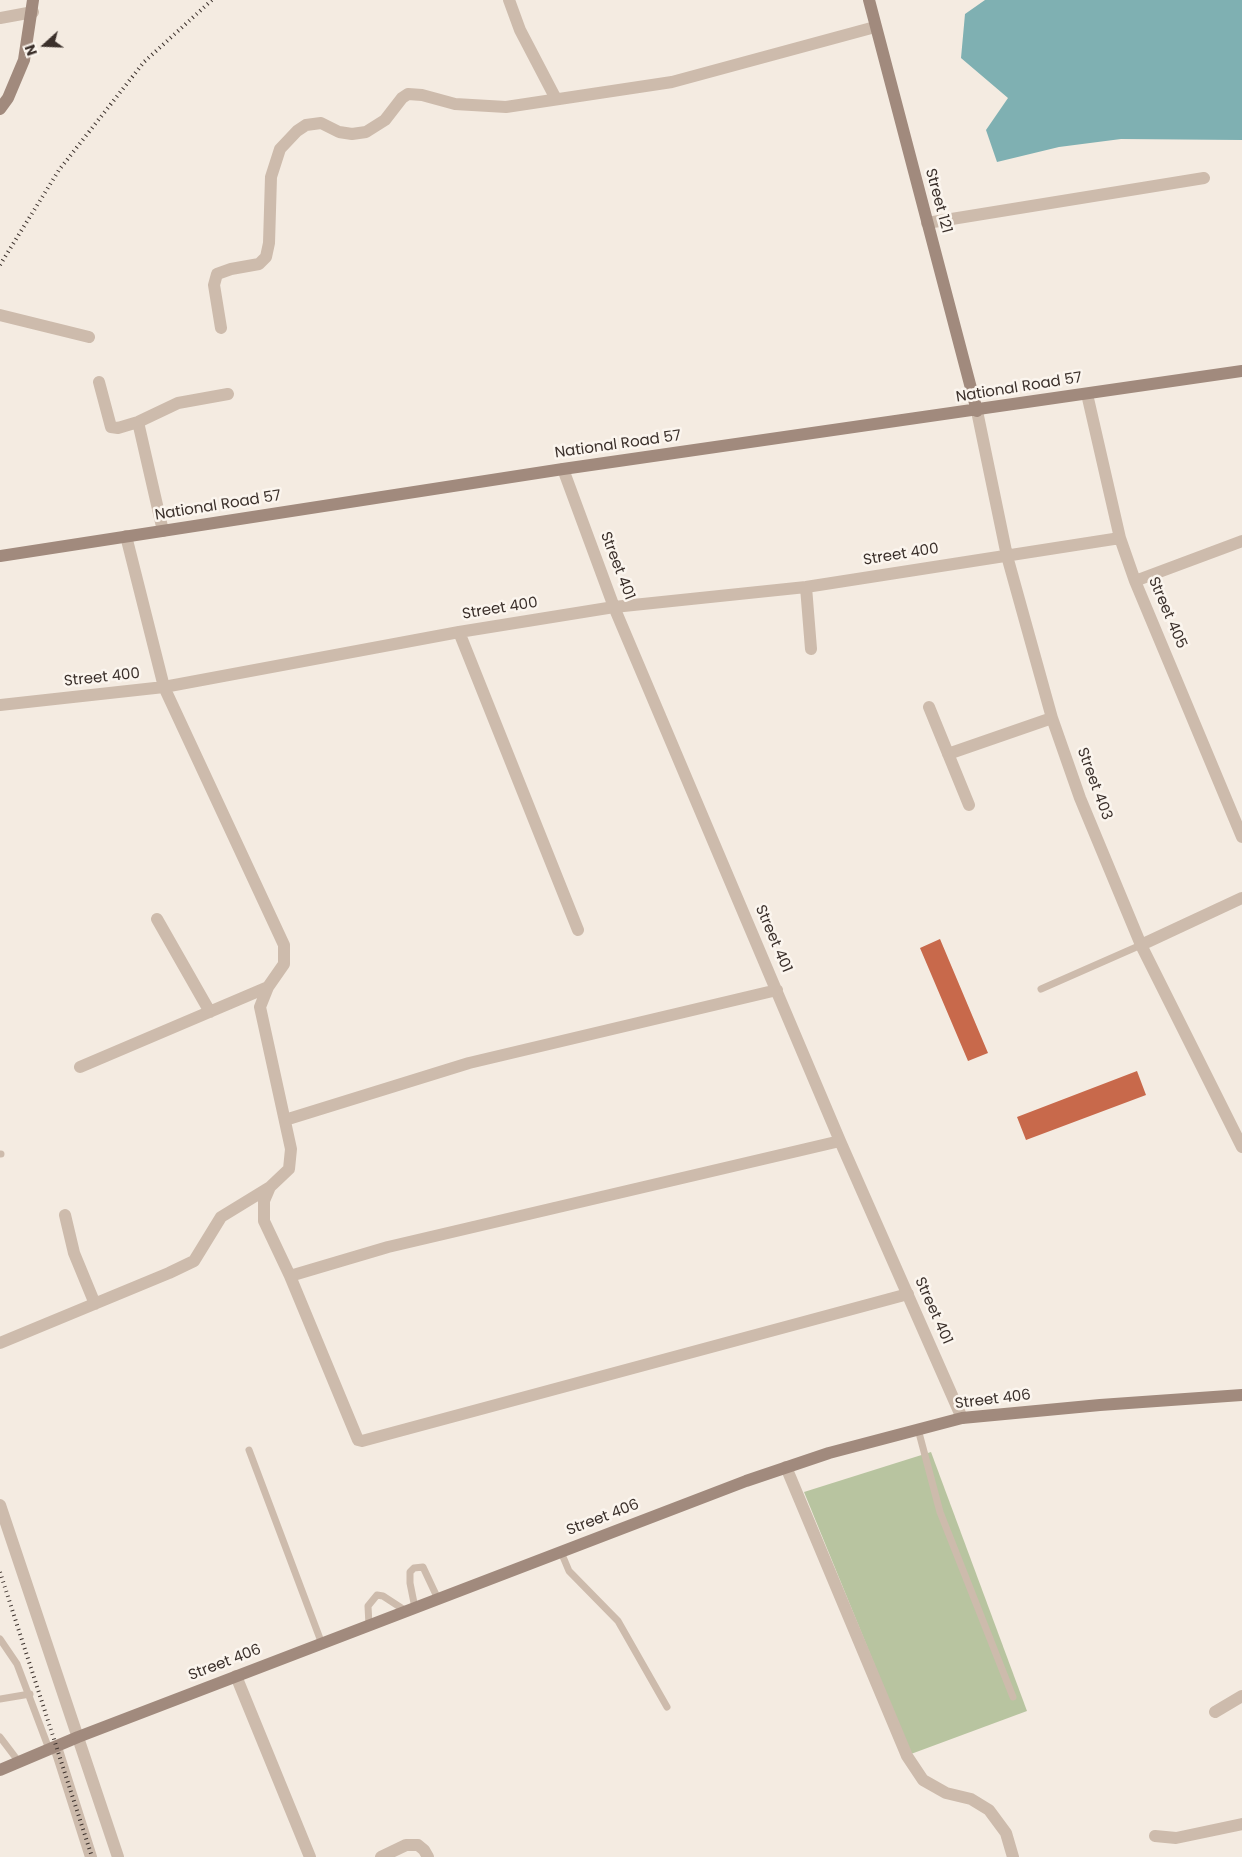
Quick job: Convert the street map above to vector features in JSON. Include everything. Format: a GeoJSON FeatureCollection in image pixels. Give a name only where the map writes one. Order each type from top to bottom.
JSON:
{"type":"FeatureCollection","features":[{"type":"Feature","properties":{"kind":"street"},"geometry":{"type":"LineString","coordinates":[[509,0],[520,30],[556,99]]}},
{"type":"Feature","properties":{"kind":"street","name":"Street 121"},"geometry":{"type":"LineString","coordinates":[[869,0],[977,411]]}},
{"type":"Feature","properties":{"kind":"street"},"geometry":{"type":"LineString","coordinates":[[0,18],[33,6],[24,60],[8,98],[0,109]]}},
{"type":"Feature","properties":{"kind":"street"},"geometry":{"type":"LineString","coordinates":[[221,328],[214,285],[218,274],[231,269],[259,264],[266,257],[269,243],[271,177],[280,149],[297,131],[306,125],[320,123],[339,132],[352,134],[366,132],[385,120],[402,98],[408,94],[422,95],[455,104],[506,107],[672,82],[875,26]]}},
{"type":"Feature","properties":{"kind":"street"},"geometry":{"type":"LineString","coordinates":[[928,223],[1204,178]]}},
{"type":"Feature","properties":{"kind":"street"},"geometry":{"type":"LineString","coordinates":[[0,315],[4,314],[89,337]]}},
{"type":"Feature","properties":{"kind":"street","name":"National Road 57"},"geometry":{"type":"LineString","coordinates":[[0,556],[563,469],[977,411],[1242,371]]}},
{"type":"Feature","properties":{"kind":"street"},"geometry":{"type":"LineString","coordinates":[[99,382],[110,427],[118,428],[138,422],[178,403],[228,394]]}},
{"type":"Feature","properties":{"kind":"street","name":"Street 405"},"geometry":{"type":"LineString","coordinates":[[1087,394],[1120,538],[1135,581],[1242,836]]}},
{"type":"Feature","properties":{"kind":"street","name":"Street 403"},"geometry":{"type":"LineString","coordinates":[[977,411],[1007,556],[1052,718],[1080,798],[1141,945],[1242,1147]]}},
{"type":"Feature","properties":{"kind":"street"},"geometry":{"type":"LineString","coordinates":[[138,422],[163,530]]}},
{"type":"Feature","properties":{"kind":"street","name":"Street 401"},"geometry":{"type":"LineString","coordinates":[[563,469],[614,607],[840,1141],[962,1418]]}},
{"type":"Feature","properties":{"kind":"street"},"geometry":{"type":"LineString","coordinates":[[0,1343],[194,1261],[221,1217],[270,1187],[289,1169],[291,1149],[260,1007],[268,987],[284,964],[284,945],[164,687],[126,536]]}},
{"type":"Feature","properties":{"kind":"street","name":"Street 400"},"geometry":{"type":"LineString","coordinates":[[0,705],[164,687],[459,632],[614,607],[806,587],[1120,538]]}},
{"type":"Feature","properties":{"kind":"street"},"geometry":{"type":"LineString","coordinates":[[1135,581],[1242,541]]}},
{"type":"Feature","properties":{"kind":"street"},"geometry":{"type":"LineString","coordinates":[[806,587],[811,650]]}},
{"type":"Feature","properties":{"kind":"street"},"geometry":{"type":"LineString","coordinates":[[459,632],[578,930]]}},
{"type":"Feature","properties":{"kind":"street"},"geometry":{"type":"LineString","coordinates":[[929,707],[969,805]]}},
{"type":"Feature","properties":{"kind":"street"},"geometry":{"type":"LineString","coordinates":[[948,754],[1052,718]]}},
{"type":"Feature","properties":{"kind":"street"},"geometry":{"type":"LineString","coordinates":[[1141,945],[1242,898]]}},
{"type":"Feature","properties":{"kind":"street"},"geometry":{"type":"LineString","coordinates":[[157,919],[210,1012]]}},
{"type":"Feature","properties":{"kind":"street"},"geometry":{"type":"LineString","coordinates":[[80,1067],[268,987]]}},
{"type":"Feature","properties":{"kind":"street"},"geometry":{"type":"LineString","coordinates":[[285,1120],[468,1063],[777,990]]}},
{"type":"Feature","properties":{"kind":"street"},"geometry":{"type":"LineString","coordinates":[[290,1276],[388,1247],[840,1141]]}},
{"type":"Feature","properties":{"kind":"street"},"geometry":{"type":"LineString","coordinates":[[270,1187],[264,1201],[264,1221],[290,1276],[355,1437],[362,1441],[908,1294]]}},
{"type":"Feature","properties":{"kind":"street"},"geometry":{"type":"LineString","coordinates":[[65,1215],[74,1253],[95,1304]]}},
{"type":"Feature","properties":{"kind":"street","name":"Street 406"},"geometry":{"type":"LineString","coordinates":[[0,1770],[78,1737],[786,1466],[962,1418],[1100,1404],[1242,1395]]}},
{"type":"Feature","properties":{"kind":"street"},"geometry":{"type":"LineString","coordinates":[[786,1466],[907,1756],[923,1780],[946,1793],[970,1799],[989,1810],[1006,1833],[1013,1857]]}},
{"type":"Feature","properties":{"kind":"street"},"geometry":{"type":"LineString","coordinates":[[0,1505],[118,1857]]}},
{"type":"Feature","properties":{"kind":"street"},"geometry":{"type":"LineString","coordinates":[[236,1676],[310,1857]]}},
{"type":"Feature","properties":{"kind":"street"},"geometry":{"type":"LineString","coordinates":[[1215,1712],[1242,1696]]}},
{"type":"Feature","properties":{"kind":"street"},"geometry":{"type":"LineString","coordinates":[[52,1748],[91,1857]]}},
{"type":"Feature","properties":{"kind":"street"},"geometry":{"type":"LineString","coordinates":[[1155,1836],[1176,1838],[1242,1824]]}},
{"type":"Feature","properties":{"kind":"street"},"geometry":{"type":"LineString","coordinates":[[381,1857],[406,1845],[418,1845],[428,1857]]}},
{"type":"Feature","properties":{"kind":"lane"},"geometry":{"type":"LineString","coordinates":[[1041,989],[1141,945]]}},
{"type":"Feature","properties":{"kind":"lane"},"geometry":{"type":"LineString","coordinates":[[918,1429],[940,1512],[1013,1697]]}},
{"type":"Feature","properties":{"kind":"lane"},"geometry":{"type":"LineString","coordinates":[[249,1450],[322,1644]]}},
{"type":"Feature","properties":{"kind":"lane"},"geometry":{"type":"LineString","coordinates":[[561,1552],[569,1571],[618,1621],[667,1707]]}},
{"type":"Feature","properties":{"kind":"lane"},"geometry":{"type":"LineString","coordinates":[[369,1625],[368,1606],[370,1600],[377,1595],[411,1609],[410,1572],[414,1568],[423,1568],[438,1599]]}},
{"type":"Feature","properties":{"kind":"lane"},"geometry":{"type":"LineString","coordinates":[[0,1640],[17,1664],[52,1748]]}},
{"type":"Feature","properties":{"kind":"lane"},"geometry":{"type":"LineString","coordinates":[[0,1699],[30,1694]]}},
{"type":"Feature","properties":{"kind":"lane"},"geometry":{"type":"LineString","coordinates":[[0,1736],[19,1762]]}},
{"type":"Feature","properties":{"kind":"green space"},"geometry":{"type":"Polygon","coordinates":[[[931,1452],[1027,1711],[911,1754],[804,1492],[931,1452]]]}},
{"type":"Feature","properties":{"kind":"water"},"geometry":{"type":"Polygon","coordinates":[[[985,0],[1242,0],[1242,140],[1121,139],[1059,147],[997,162],[986,130],[1008,98],[961,58],[965,14],[985,0]]]}},
{"type":"Feature","properties":{"kind":"building"},"geometry":{"type":"Polygon","coordinates":[[[940,939],[988,1053],[968,1061],[920,948],[940,939]]]}},
{"type":"Feature","properties":{"kind":"building"},"geometry":{"type":"Polygon","coordinates":[[[1137,1071],[1146,1095],[1026,1140],[1017,1117],[1137,1071]]]}},
{"type":"Feature","properties":{"kind":"railway"},"geometry":{"type":"LineString","coordinates":[[0,265],[59,170],[144,62],[212,0]]}},
{"type":"Feature","properties":{"kind":"railway"},"geometry":{"type":"LineString","coordinates":[[0,1572],[92,1857]]}}]}
